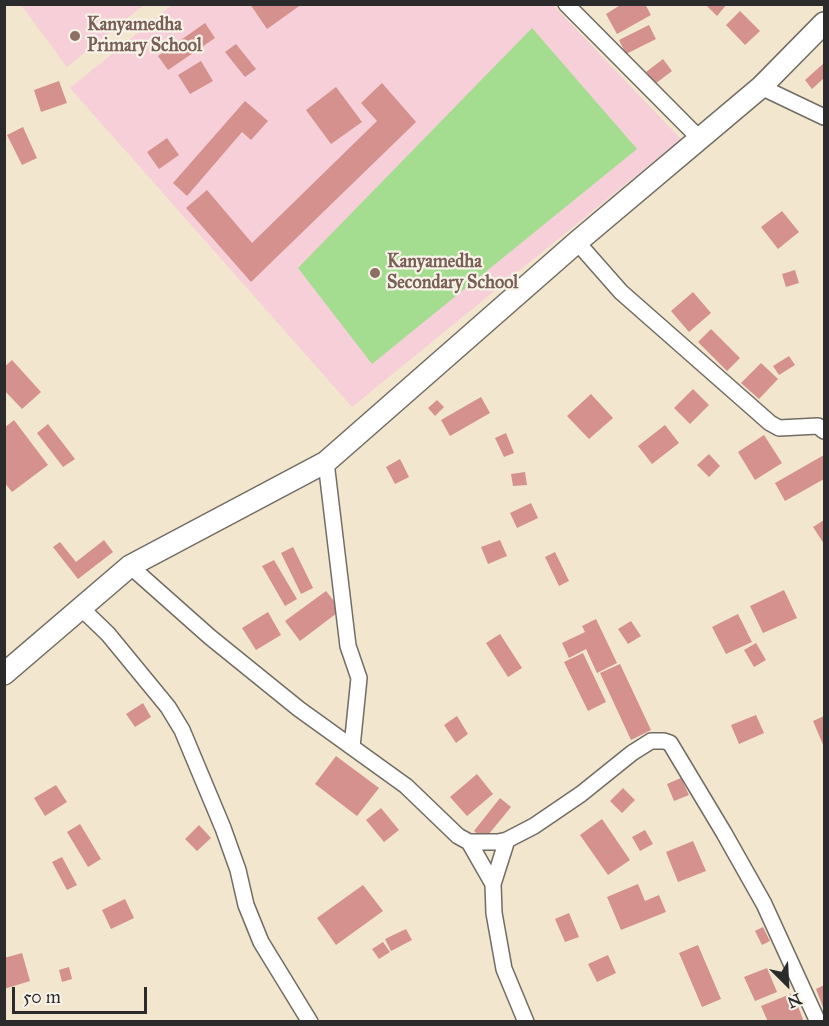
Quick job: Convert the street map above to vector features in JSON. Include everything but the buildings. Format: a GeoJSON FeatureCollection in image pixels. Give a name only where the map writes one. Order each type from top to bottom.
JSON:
{"type":"FeatureCollection","features":[{"type":"Feature","properties":{"kind":"main road"},"geometry":{"type":"LineString","coordinates":[[4,674],[130,566],[326,462],[577,242],[761,87],[825,23]]}},
{"type":"Feature","properties":{"kind":"street"},"geometry":{"type":"LineString","coordinates":[[566,4],[699,138]]}},
{"type":"Feature","properties":{"kind":"street"},"geometry":{"type":"LineString","coordinates":[[761,87],[825,117]]}},
{"type":"Feature","properties":{"kind":"street"},"geometry":{"type":"LineString","coordinates":[[577,242],[621,292],[770,423],[779,428],[818,426],[825,430]]}},
{"type":"Feature","properties":{"kind":"street"},"geometry":{"type":"LineString","coordinates":[[326,462],[348,646],[359,678],[352,747]]}},
{"type":"Feature","properties":{"kind":"street"},"geometry":{"type":"LineString","coordinates":[[130,566],[210,637],[299,708],[406,786],[458,836],[470,842],[507,840],[534,826],[581,794],[632,753],[651,741],[670,743],[764,904],[818,1022]]}},
{"type":"Feature","properties":{"kind":"street"},"geometry":{"type":"LineString","coordinates":[[81,608],[108,634],[168,707],[182,730],[223,828],[238,870],[246,905],[261,942],[310,1022]]}},
{"type":"Feature","properties":{"kind":"street"},"geometry":{"type":"LineString","coordinates":[[507,840],[493,884],[497,936],[504,969],[526,1022]]}},
{"type":"Feature","properties":{"kind":"street"},"geometry":{"type":"LineString","coordinates":[[470,842],[493,884]]}},
{"type":"Feature","properties":{"kind":"shaded area","name":"Kanyamedha Primary School"},"geometry":{"type":"Polygon","coordinates":[[[21,5],[144,5],[67,67],[21,5]]]}},
{"type":"Feature","properties":{"kind":"shaded area","name":"Kanyamedha Secondary School"},"geometry":{"type":"Polygon","coordinates":[[[172,5],[553,5],[681,139],[352,407],[70,88],[172,5]]]}},
{"type":"Feature","properties":{"kind":"green space"},"geometry":{"type":"Polygon","coordinates":[[[532,28],[637,149],[372,364],[298,268],[532,28]]]}},
{"type":"Feature","properties":{"kind":"place","name":"Kanyamedha Primary School"},"geometry":{"type":"Point","coordinates":[75,36]}},
{"type":"Feature","properties":{"kind":"place","name":"Kanyamedha Secondary School"},"geometry":{"type":"Point","coordinates":[375,273]}}]}
